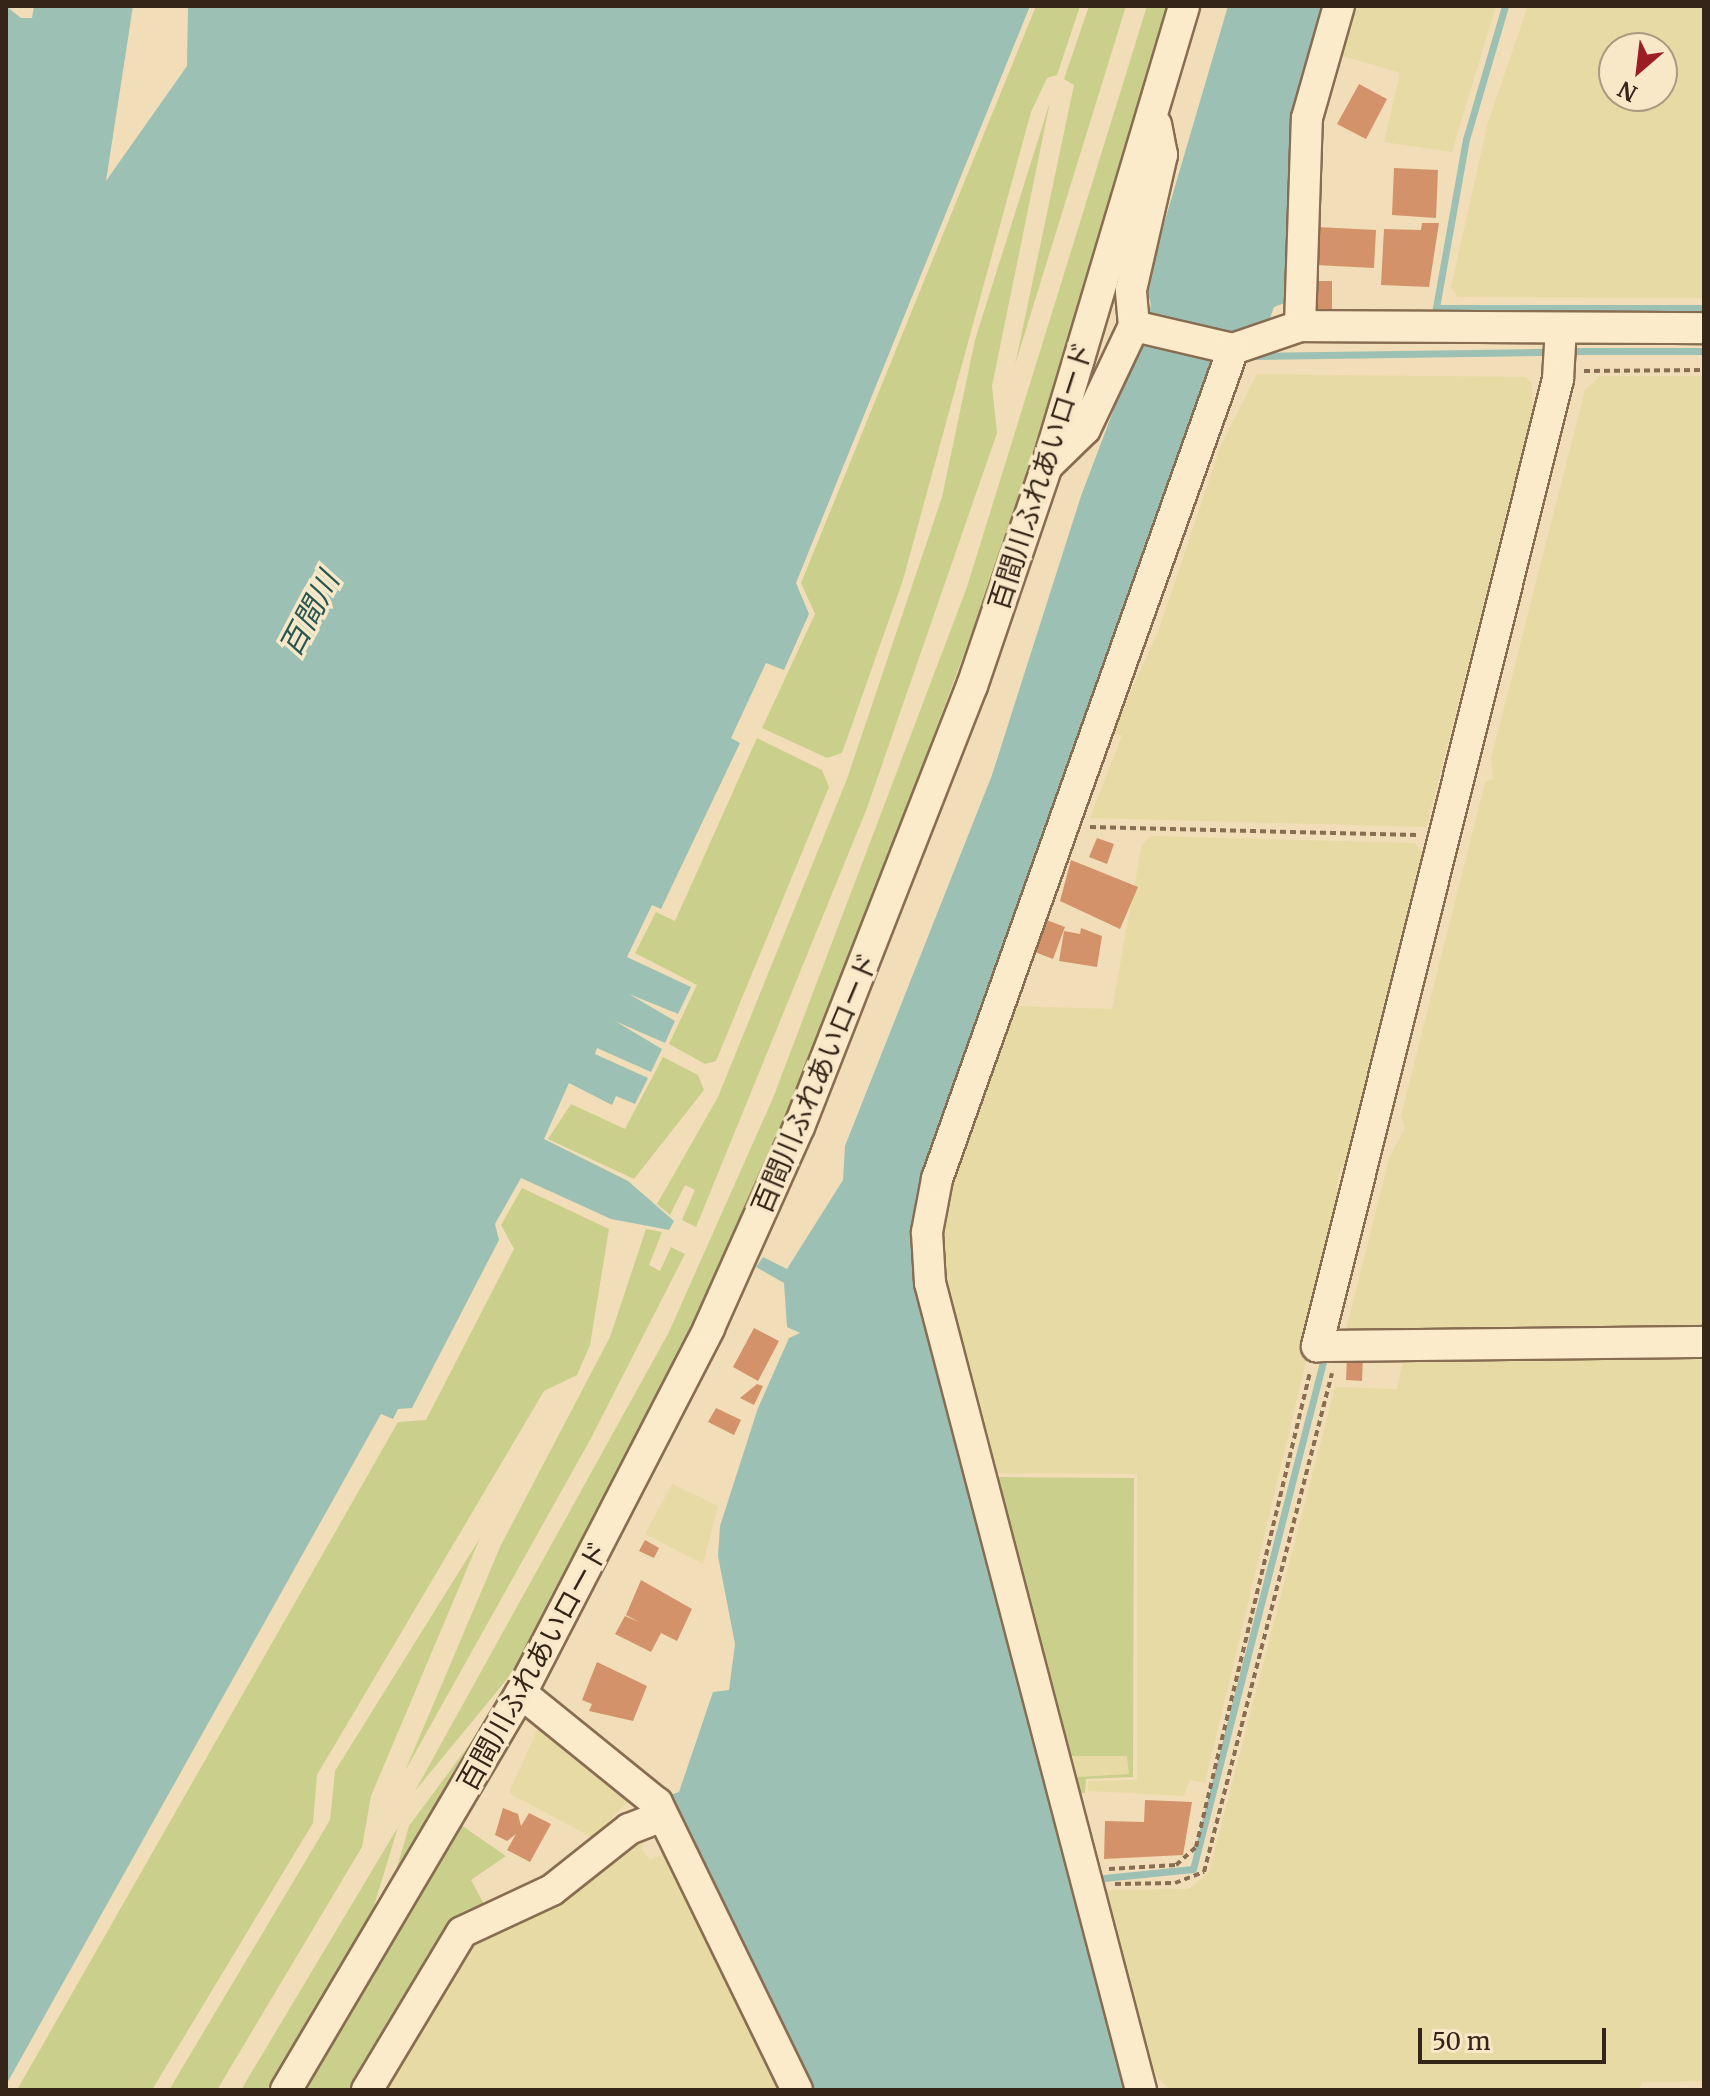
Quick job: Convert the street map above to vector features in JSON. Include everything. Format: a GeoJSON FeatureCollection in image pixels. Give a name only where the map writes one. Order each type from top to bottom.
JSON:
{"type":"FeatureCollection","features":[{"type":"Feature","properties":{"kind":"street","name":"百間川ふれあいロード"},"geometry":{"type":"LineString","coordinates":[[286,2090],[521,1693],[695,1356],[799,1127],[961,714],[1047,466],[1184,6]]}},
{"type":"Feature","properties":{"kind":"street"},"geometry":{"type":"LineString","coordinates":[[1300,326],[1307,118],[1339,6]]}},
{"type":"Feature","properties":{"kind":"street"},"geometry":{"type":"LineString","coordinates":[[1047,466],[1085,429],[1138,325],[1131,290],[1162,155],[1152,114]]}},
{"type":"Feature","properties":{"kind":"street"},"geometry":{"type":"LineString","coordinates":[[1138,325],[1229,348],[1300,326],[1560,345],[1704,328]]}},
{"type":"Feature","properties":{"kind":"street"},"geometry":{"type":"LineString","coordinates":[[1560,345],[1328,1346],[1704,1342]]}},
{"type":"Feature","properties":{"kind":"street"},"geometry":{"type":"LineString","coordinates":[[1141,2090],[1082,1878],[930,1283],[927,1232],[937,1179],[1229,348]]}},
{"type":"Feature","properties":{"kind":"street"},"geometry":{"type":"LineString","coordinates":[[521,1693],[628,1774],[663,1816],[797,2090]]}},
{"type":"Feature","properties":{"kind":"street"},"geometry":{"type":"LineString","coordinates":[[367,2090],[462,1932],[552,1890],[629,1829],[663,1816]]}},
{"type":"Feature","properties":{"kind":"path"},"geometry":{"type":"LineString","coordinates":[[1066,819],[1093,828],[1444,835]]}},
{"type":"Feature","properties":{"kind":"path"},"geometry":{"type":"LineString","coordinates":[[1082,1878],[1176,1865],[1196,1847],[1328,1346]]}},
{"type":"Feature","properties":{"kind":"path"},"geometry":{"type":"LineString","coordinates":[[1082,1878],[1175,1883],[1204,1872],[1328,1346]]}},
{"type":"Feature","properties":{"kind":"shaded area"},"geometry":{"type":"Polygon","coordinates":[[[1346,6],[1496,6],[1452,152],[1384,142],[1400,73],[1333,53],[1346,6]]]}},
{"type":"Feature","properties":{"kind":"shaded area"},"geometry":{"type":"Polygon","coordinates":[[[1528,6],[1704,6],[1704,298],[1458,297],[1451,287],[1488,122],[1528,6]]]}},
{"type":"Feature","properties":{"kind":"shaded area"},"geometry":{"type":"Polygon","coordinates":[[[1257,374],[1526,377],[1532,384],[1533,418],[1426,827],[1090,818],[1122,735],[1111,734],[1158,632],[1221,445],[1257,374]]]}},
{"type":"Feature","properties":{"kind":"shaded area"},"geometry":{"type":"Polygon","coordinates":[[[1600,376],[1704,376],[1704,1335],[1344,1337],[1389,1158],[1405,1128],[1401,1116],[1485,782],[1493,779],[1491,759],[1585,390],[1600,376]]]}},
{"type":"Feature","properties":{"kind":"shaded area"},"geometry":{"type":"Polygon","coordinates":[[[1151,836],[1415,843],[1423,855],[1353,1163],[1341,1167],[1336,1188],[1347,1191],[1205,1783],[1190,1780],[1184,1796],[1088,1791],[1088,1781],[1137,1780],[1137,1474],[989,1473],[940,1256],[956,1164],[1013,1006],[1112,1009],[1142,844],[1151,836]]]}},
{"type":"Feature","properties":{"kind":"shaded area"},"geometry":{"type":"Polygon","coordinates":[[[1704,1351],[1704,2081],[1642,2082],[1639,2090],[1171,2090],[1154,2075],[1103,1890],[1189,1889],[1209,1872],[1335,1387],[1397,1389],[1404,1355],[1704,1351]]]}},
{"type":"Feature","properties":{"kind":"shaded area"},"geometry":{"type":"Polygon","coordinates":[[[672,1484],[718,1506],[703,1564],[645,1534],[672,1484]]]}},
{"type":"Feature","properties":{"kind":"shaded area"},"geometry":{"type":"Polygon","coordinates":[[[539,1726],[632,1797],[593,1838],[509,1793],[539,1726]]]}},
{"type":"Feature","properties":{"kind":"shaded area"},"geometry":{"type":"Polygon","coordinates":[[[1070,1755],[1128,1756],[1129,1774],[1075,1777],[1070,1755]]]}},
{"type":"Feature","properties":{"kind":"shaded area"},"geometry":{"type":"Polygon","coordinates":[[[644,1833],[642,1850],[650,1860],[665,1853],[777,2090],[374,2090],[465,1936],[644,1833]]]}},
{"type":"Feature","properties":{"kind":"green space"},"geometry":{"type":"Polygon","coordinates":[[[1036,6],[1080,6],[1057,75],[1047,78],[1031,112],[903,580],[842,753],[827,758],[762,728],[815,614],[801,583],[1036,6]]]}},
{"type":"Feature","properties":{"kind":"green space"},"geometry":{"type":"Polygon","coordinates":[[[1089,6],[1126,6],[1015,365],[1074,85],[1064,79],[1089,6]]]}},
{"type":"Feature","properties":{"kind":"green space"},"geometry":{"type":"Polygon","coordinates":[[[1147,6],[1171,6],[1126,157],[999,559],[829,1018],[689,1332],[521,1662],[415,1791],[669,1332],[773,1098],[967,587],[1147,6]]]}},
{"type":"Feature","properties":{"kind":"green space"},"geometry":{"type":"Polygon","coordinates":[[[1050,102],[992,386],[997,433],[867,808],[696,1227],[682,1220],[695,1190],[685,1185],[670,1215],[657,1204],[718,1097],[847,779],[942,497],[975,340],[1050,102]]]}},
{"type":"Feature","properties":{"kind":"green space"},"geometry":{"type":"Polygon","coordinates":[[[757,738],[822,770],[829,787],[716,1061],[705,1064],[669,1044],[697,985],[635,953],[656,912],[675,921],[757,738]]]}},
{"type":"Feature","properties":{"kind":"green space"},"geometry":{"type":"Polygon","coordinates":[[[663,1057],[698,1075],[704,1090],[634,1179],[548,1139],[571,1104],[625,1129],[663,1057]]]}},
{"type":"Feature","properties":{"kind":"green space"},"geometry":{"type":"Polygon","coordinates":[[[522,1188],[609,1229],[590,1345],[577,1375],[544,1391],[317,1775],[313,1823],[152,2090],[17,2090],[398,1422],[426,1420],[514,1249],[501,1225],[522,1188]]]}},
{"type":"Feature","properties":{"kind":"green space"},"geometry":{"type":"Polygon","coordinates":[[[646,1229],[662,1232],[649,1265],[660,1271],[671,1247],[685,1254],[590,1440],[405,1771],[501,1545],[610,1337],[646,1229]]]}},
{"type":"Feature","properties":{"kind":"green space"},"geometry":{"type":"Polygon","coordinates":[[[992,1477],[1134,1478],[1133,1777],[1086,1779],[1085,1793],[1074,1793],[992,1477]],[[1070,1756],[1075,1777],[1129,1774],[1127,1756],[1070,1756]]]}},
{"type":"Feature","properties":{"kind":"green space"},"geometry":{"type":"Polygon","coordinates":[[[480,1538],[371,1796],[362,1847],[217,2090],[169,2090],[330,1820],[335,1771],[480,1538]]]}},
{"type":"Feature","properties":{"kind":"green space"},"geometry":{"type":"Polygon","coordinates":[[[489,1718],[392,1885],[409,1826],[489,1718]]]}},
{"type":"Feature","properties":{"kind":"green space"},"geometry":{"type":"Polygon","coordinates":[[[461,1825],[506,1856],[471,1880],[484,1904],[461,1913],[354,2090],[302,2090],[461,1825]]]}},
{"type":"Feature","properties":{"kind":"green space"},"geometry":{"type":"Polygon","coordinates":[[[398,1827],[371,1916],[267,2090],[241,2090],[398,1827]]]}},
{"type":"Feature","properties":{"kind":"water","name":"百間川"},"geometry":{"type":"Polygon","coordinates":[[[6,6],[21,18],[32,18],[34,6],[133,6],[106,181],[187,66],[188,6],[1030,6],[796,583],[809,614],[784,670],[766,663],[731,738],[740,743],[661,909],[652,905],[627,957],[691,987],[678,1014],[629,994],[675,1021],[665,1043],[615,1021],[662,1049],[651,1072],[597,1048],[595,1054],[648,1078],[635,1104],[616,1096],[612,1105],[569,1083],[544,1139],[628,1181],[674,1221],[669,1230],[611,1219],[521,1178],[495,1224],[499,1240],[412,1408],[398,1409],[393,1419],[381,1414],[6,2085],[6,6]]]}},
{"type":"Feature","properties":{"kind":"water"},"geometry":{"type":"Polygon","coordinates":[[[1228,6],[1330,6],[1293,300],[1274,307],[1268,324],[1224,334],[914,1271],[1126,2090],[813,2090],[667,1796],[679,1792],[713,1692],[729,1690],[735,1644],[718,1556],[720,1526],[758,1408],[789,1338],[800,1333],[787,1327],[784,1283],[756,1267],[763,1257],[787,1269],[843,1180],[845,1146],[992,775],[1081,496],[1142,335],[1151,305],[1146,285],[1228,6]]]}},
{"type":"Feature","properties":{"kind":"building"},"geometry":{"type":"Polygon","coordinates":[[[1359,84],[1387,99],[1366,139],[1337,124],[1359,84]]]}},
{"type":"Feature","properties":{"kind":"building"},"geometry":{"type":"Polygon","coordinates":[[[1394,168],[1438,170],[1436,218],[1392,215],[1394,168]]]}},
{"type":"Feature","properties":{"kind":"building"},"geometry":{"type":"Polygon","coordinates":[[[1422,223],[1439,223],[1429,287],[1381,285],[1384,229],[1421,230],[1422,223]]]}},
{"type":"Feature","properties":{"kind":"building"},"geometry":{"type":"Polygon","coordinates":[[[1317,227],[1376,230],[1374,268],[1315,265],[1317,227]]]}},
{"type":"Feature","properties":{"kind":"building"},"geometry":{"type":"Polygon","coordinates":[[[1312,281],[1332,281],[1332,315],[1312,315],[1312,281]]]}},
{"type":"Feature","properties":{"kind":"building"},"geometry":{"type":"Polygon","coordinates":[[[1097,838],[1114,844],[1107,864],[1089,857],[1097,838]]]}},
{"type":"Feature","properties":{"kind":"building"},"geometry":{"type":"Polygon","coordinates":[[[1071,860],[1138,887],[1120,929],[1060,901],[1071,860]]]}},
{"type":"Feature","properties":{"kind":"building"},"geometry":{"type":"Polygon","coordinates":[[[1044,919],[1065,927],[1053,959],[1032,951],[1044,919]]]}},
{"type":"Feature","properties":{"kind":"building"},"geometry":{"type":"Polygon","coordinates":[[[1081,928],[1102,936],[1097,967],[1059,961],[1064,931],[1080,934],[1081,928]]]}},
{"type":"Feature","properties":{"kind":"building"},"geometry":{"type":"Polygon","coordinates":[[[754,1328],[779,1341],[758,1381],[733,1367],[754,1328]]]}},
{"type":"Feature","properties":{"kind":"building"},"geometry":{"type":"Polygon","coordinates":[[[1347,1357],[1363,1358],[1362,1381],[1346,1380],[1347,1357]]]}},
{"type":"Feature","properties":{"kind":"building"},"geometry":{"type":"Polygon","coordinates":[[[757,1384],[763,1386],[754,1405],[740,1398],[757,1384]]]}},
{"type":"Feature","properties":{"kind":"building"},"geometry":{"type":"Polygon","coordinates":[[[716,1408],[741,1420],[734,1435],[708,1422],[716,1408]]]}},
{"type":"Feature","properties":{"kind":"building"},"geometry":{"type":"Polygon","coordinates":[[[645,1540],[659,1548],[654,1558],[639,1551],[645,1540]]]}},
{"type":"Feature","properties":{"kind":"building"},"geometry":{"type":"Polygon","coordinates":[[[641,1580],[692,1609],[677,1641],[661,1633],[651,1652],[615,1634],[625,1616],[639,1622],[626,1615],[641,1580]]]}},
{"type":"Feature","properties":{"kind":"building"},"geometry":{"type":"Polygon","coordinates":[[[597,1662],[647,1686],[633,1721],[589,1711],[592,1704],[582,1700],[597,1662]]]}},
{"type":"Feature","properties":{"kind":"building"},"geometry":{"type":"Polygon","coordinates":[[[1145,1800],[1192,1802],[1183,1855],[1104,1859],[1105,1821],[1144,1822],[1145,1800]]]}},
{"type":"Feature","properties":{"kind":"building"},"geometry":{"type":"Polygon","coordinates":[[[503,1808],[518,1814],[521,1826],[529,1813],[551,1824],[530,1862],[507,1850],[516,1834],[507,1841],[495,1835],[503,1808]]]}},
{"type":"Feature","properties":{"kind":"waterway"},"geometry":{"type":"LineString","coordinates":[[1505,6],[1466,139],[1436,308],[1704,308]]}},
{"type":"Feature","properties":{"kind":"waterway"},"geometry":{"type":"LineString","coordinates":[[1566,351],[1704,351]]}},
{"type":"Feature","properties":{"kind":"waterway"},"geometry":{"type":"LineString","coordinates":[[1252,356],[1554,352]]}},
{"type":"Feature","properties":{"kind":"waterway"},"geometry":{"type":"LineString","coordinates":[[1104,1878],[1193,1869],[1325,1354]]}}]}
